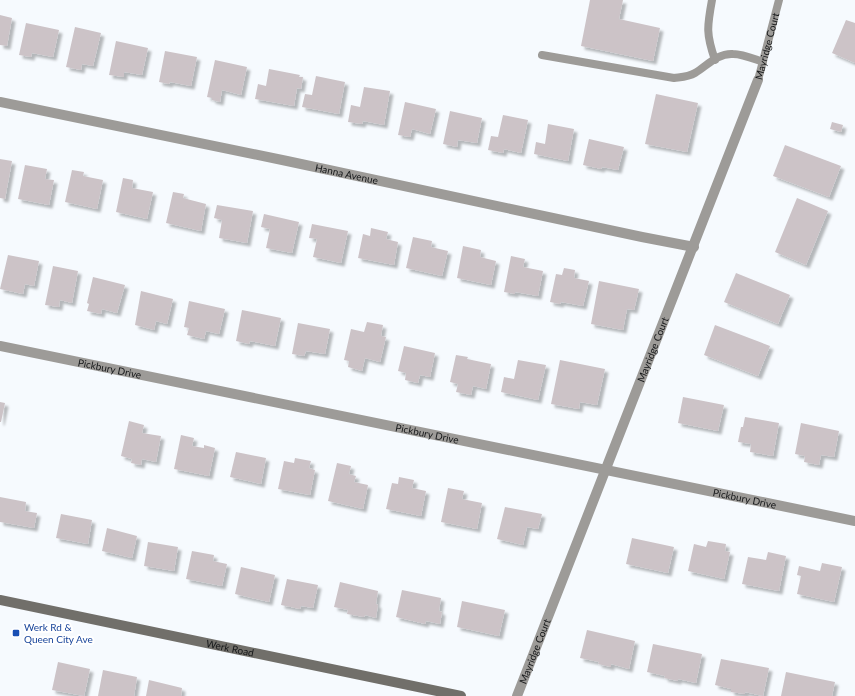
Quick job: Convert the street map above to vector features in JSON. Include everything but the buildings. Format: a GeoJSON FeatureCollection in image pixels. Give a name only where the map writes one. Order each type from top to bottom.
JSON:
{"type":"FeatureCollection","features":[{"type":"Feature","properties":{"kind":"street","name":"Mayridge Court"},"geometry":{"type":"LineString","coordinates":[[517,696],[694,247],[758,80]]}},
{"type":"Feature","properties":{"kind":"street","name":"Hanna Avenue"},"geometry":{"type":"LineString","coordinates":[[0,102],[287,160],[694,247]]}},
{"type":"Feature","properties":{"kind":"street","name":"Pickbury Drive"},"geometry":{"type":"LineString","coordinates":[[0,346],[855,521]]}},
{"type":"Feature","properties":{"kind":"street","name":"Werk Road"},"geometry":{"type":"LineString","coordinates":[[0,600],[461,696]]}},
{"type":"Feature","properties":{"kind":"lane"},"geometry":{"type":"LineString","coordinates":[[712,0],[707,32],[714,60]]}},
{"type":"Feature","properties":{"kind":"lane","name":"Mayridge Court"},"geometry":{"type":"LineString","coordinates":[[758,80],[779,0]]}},
{"type":"Feature","properties":{"kind":"lane"},"geometry":{"type":"LineString","coordinates":[[542,55],[674,78],[687,77],[724,55],[733,54],[763,62]]}},
{"type":"Feature","properties":{"kind":"place","name":"Werk Rd & Queen City Ave"},"geometry":{"type":"Point","coordinates":[16,633]}}]}
